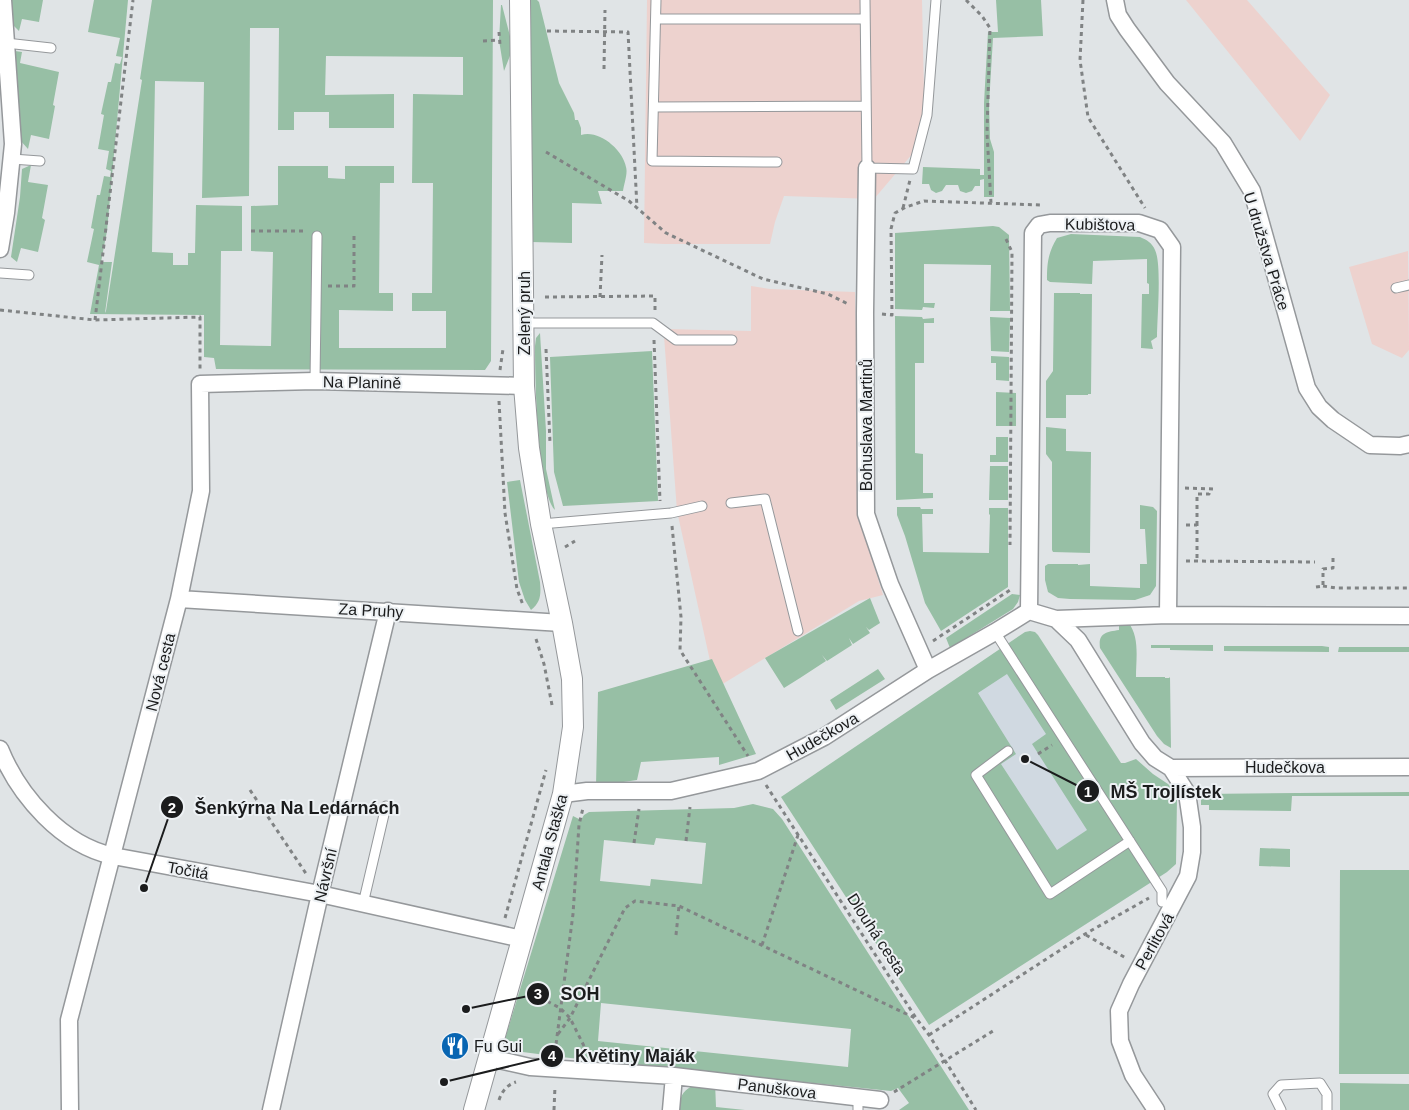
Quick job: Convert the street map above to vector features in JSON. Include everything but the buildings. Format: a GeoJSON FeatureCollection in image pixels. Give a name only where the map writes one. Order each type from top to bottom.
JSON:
{"type":"FeatureCollection","features":[{"type":"Feature","properties":{"kind":"street"},"geometry":{"type":"LineString","coordinates":[[0,249],[6,213],[13,144],[2,0]]}},
{"type":"Feature","properties":{"kind":"street","name":"Zelený pruh"},"geometry":{"type":"LineString","coordinates":[[520,0],[524,386],[529,448],[541,524],[562,623]]}},
{"type":"Feature","properties":{"kind":"street","name":"U družstva Práce"},"geometry":{"type":"LineString","coordinates":[[1115,0],[1118,16],[1127,29],[1167,83],[1223,144],[1252,191],[1307,388],[1318,407],[1333,420],[1370,445],[1400,446],[1409,444]]}},
{"type":"Feature","properties":{"kind":"street","name":"Bohuslava Martinů"},"geometry":{"type":"LineString","coordinates":[[867,168],[865,313],[866,514],[890,584],[928,670]]}},
{"type":"Feature","properties":{"kind":"street","name":"Kubištova"},"geometry":{"type":"LineString","coordinates":[[1029,611],[1033,234],[1039,225],[1050,223],[1139,223],[1160,230],[1172,247],[1168,615]]}},
{"type":"Feature","properties":{"kind":"street","name":"Na Planině"},"geometry":{"type":"LineString","coordinates":[[200,384],[315,381],[524,386]]}},
{"type":"Feature","properties":{"kind":"street","name":"Nová cesta"},"geometry":{"type":"LineString","coordinates":[[70,1110],[69,1020],[179,599],[202,491],[200,384]]}},
{"type":"Feature","properties":{"kind":"street","name":"Za Pruhy"},"geometry":{"type":"LineString","coordinates":[[179,599],[562,623]]}},
{"type":"Feature","properties":{"kind":"street","name":"Návršní"},"geometry":{"type":"LineString","coordinates":[[271,1110],[320,894],[388,611]]}},
{"type":"Feature","properties":{"kind":"street"},"geometry":{"type":"LineString","coordinates":[[1029,611],[1056,620],[1168,615],[1409,616]]}},
{"type":"Feature","properties":{"kind":"street","name":"Hudečkova"},"geometry":{"type":"LineString","coordinates":[[563,794],[587,791],[672,791],[758,772],[824,738],[928,670],[1029,611]]}},
{"type":"Feature","properties":{"kind":"street"},"geometry":{"type":"LineString","coordinates":[[1056,620],[1078,640],[1142,742],[1156,758],[1172,768]]}},
{"type":"Feature","properties":{"kind":"street","name":"Antala Staška"},"geometry":{"type":"LineString","coordinates":[[474,1110],[563,794],[573,727],[572,679],[562,623]]}},
{"type":"Feature","properties":{"kind":"street","name":"Točitá"},"geometry":{"type":"LineString","coordinates":[[0,749],[29,799],[49,820],[95,852],[320,894],[522,939]]}},
{"type":"Feature","properties":{"kind":"street","name":"Hudečkova"},"geometry":{"type":"LineString","coordinates":[[1172,768],[1409,767]]}},
{"type":"Feature","properties":{"kind":"street","name":"Perlitová"},"geometry":{"type":"LineString","coordinates":[[1156,1110],[1133,1075],[1120,1040],[1119,1010],[1188,876],[1192,852],[1192,827],[1187,793],[1172,768]]}},
{"type":"Feature","properties":{"kind":"street","name":"Antala Staška"},"geometry":{"type":"LineString","coordinates":[[490,1058],[490,1107]]}},
{"type":"Feature","properties":{"kind":"street","name":"Panuškova"},"geometry":{"type":"LineString","coordinates":[[490,1058],[530,1067],[674,1076],[854,1103],[880,1100]]}},
{"type":"Feature","properties":{"kind":"street"},"geometry":{"type":"LineString","coordinates":[[671,1110],[674,1076]]}},
{"type":"Feature","properties":{"kind":"lane"},"geometry":{"type":"LineString","coordinates":[[656,0],[652,161],[777,162]]}},
{"type":"Feature","properties":{"kind":"lane"},"geometry":{"type":"LineString","coordinates":[[865,0],[867,168],[913,169],[927,115],[936,0]]}},
{"type":"Feature","properties":{"kind":"lane"},"geometry":{"type":"LineString","coordinates":[[656,19],[865,19]]}},
{"type":"Feature","properties":{"kind":"lane"},"geometry":{"type":"LineString","coordinates":[[6,43],[51,48]]}},
{"type":"Feature","properties":{"kind":"lane"},"geometry":{"type":"LineString","coordinates":[[654,107],[865,106]]}},
{"type":"Feature","properties":{"kind":"lane"},"geometry":{"type":"LineString","coordinates":[[12,159],[40,161]]}},
{"type":"Feature","properties":{"kind":"lane"},"geometry":{"type":"LineString","coordinates":[[315,381],[317,236]]}},
{"type":"Feature","properties":{"kind":"lane"},"geometry":{"type":"LineString","coordinates":[[0,273],[29,275]]}},
{"type":"Feature","properties":{"kind":"lane"},"geometry":{"type":"LineString","coordinates":[[1396,288],[1409,284]]}},
{"type":"Feature","properties":{"kind":"lane"},"geometry":{"type":"LineString","coordinates":[[524,323],[652,323],[676,340],[732,340]]}},
{"type":"Feature","properties":{"kind":"lane"},"geometry":{"type":"LineString","coordinates":[[731,503],[764,499],[798,631]]}},
{"type":"Feature","properties":{"kind":"lane"},"geometry":{"type":"LineString","coordinates":[[541,524],[671,513],[702,506]]}},
{"type":"Feature","properties":{"kind":"lane"},"geometry":{"type":"LineString","coordinates":[[995,632],[1162,890],[1162,902]]}},
{"type":"Feature","properties":{"kind":"lane"},"geometry":{"type":"LineString","coordinates":[[1008,751],[976,776],[1050,894],[1130,840]]}},
{"type":"Feature","properties":{"kind":"lane"},"geometry":{"type":"LineString","coordinates":[[363,904],[386,806]]}},
{"type":"Feature","properties":{"kind":"lane"},"geometry":{"type":"LineString","coordinates":[[1280,1110],[1273,1094],[1281,1085],[1320,1084],[1327,1094],[1327,1110]]}},
{"type":"Feature","properties":{"kind":"path"},"geometry":{"type":"LineString","coordinates":[[95,320],[134,0]]}},
{"type":"Feature","properties":{"kind":"path"},"geometry":{"type":"LineString","coordinates":[[966,0],[982,16],[990,28],[987,133],[992,203]]}},
{"type":"Feature","properties":{"kind":"path"},"geometry":{"type":"LineString","coordinates":[[1082,0],[1080,60],[1088,118],[1145,209]]}},
{"type":"Feature","properties":{"kind":"path"},"geometry":{"type":"LineString","coordinates":[[604,69],[605,10]]}},
{"type":"Feature","properties":{"kind":"path"},"geometry":{"type":"LineString","coordinates":[[499,31],[500,48]]}},
{"type":"Feature","properties":{"kind":"path"},"geometry":{"type":"LineString","coordinates":[[547,31],[628,32],[637,208]]}},
{"type":"Feature","properties":{"kind":"path"},"geometry":{"type":"LineString","coordinates":[[483,40],[499,40]]}},
{"type":"Feature","properties":{"kind":"path"},"geometry":{"type":"LineString","coordinates":[[546,152],[629,201],[666,233],[763,279],[828,294],[865,313],[892,315],[891,229],[895,214],[903,209],[924,201],[1050,206]]}},
{"type":"Feature","properties":{"kind":"path"},"geometry":{"type":"LineString","coordinates":[[903,209],[913,169]]}},
{"type":"Feature","properties":{"kind":"path"},"geometry":{"type":"LineString","coordinates":[[1136,208],[1152,212]]}},
{"type":"Feature","properties":{"kind":"path"},"geometry":{"type":"LineString","coordinates":[[251,231],[303,231]]}},
{"type":"Feature","properties":{"kind":"path"},"geometry":{"type":"LineString","coordinates":[[317,286],[354,286],[354,236]]}},
{"type":"Feature","properties":{"kind":"path"},"geometry":{"type":"LineString","coordinates":[[1006,239],[1012,252],[1010,549]]}},
{"type":"Feature","properties":{"kind":"path"},"geometry":{"type":"LineString","coordinates":[[600,297],[602,254]]}},
{"type":"Feature","properties":{"kind":"path"},"geometry":{"type":"LineString","coordinates":[[545,297],[655,296],[654,324],[660,513]]}},
{"type":"Feature","properties":{"kind":"path"},"geometry":{"type":"LineString","coordinates":[[0,310],[95,320],[200,318],[200,384]]}},
{"type":"Feature","properties":{"kind":"path"},"geometry":{"type":"LineString","coordinates":[[503,339],[498,385],[505,513],[517,589],[530,620],[544,664],[553,713]]}},
{"type":"Feature","properties":{"kind":"path"},"geometry":{"type":"LineString","coordinates":[[1185,488],[1212,489],[1209,494],[1197,494],[1197,561]]}},
{"type":"Feature","properties":{"kind":"path","name":"Dlouhá cesta"},"geometry":{"type":"LineString","coordinates":[[671,513],[682,617],[680,650],[976,1110]]}},
{"type":"Feature","properties":{"kind":"path"},"geometry":{"type":"LineString","coordinates":[[1185,525],[1197,525]]}},
{"type":"Feature","properties":{"kind":"path"},"geometry":{"type":"LineString","coordinates":[[565,547],[575,541]]}},
{"type":"Feature","properties":{"kind":"path"},"geometry":{"type":"LineString","coordinates":[[1324,586],[1323,569],[1333,568],[1334,554],[1328,554]]}},
{"type":"Feature","properties":{"kind":"path"},"geometry":{"type":"LineString","coordinates":[[1184,561],[1315,562]]}},
{"type":"Feature","properties":{"kind":"path"},"geometry":{"type":"LineString","coordinates":[[1316,586],[1336,588],[1409,588]]}},
{"type":"Feature","properties":{"kind":"path"},"geometry":{"type":"LineString","coordinates":[[501,934],[547,766]]}},
{"type":"Feature","properties":{"kind":"path"},"geometry":{"type":"LineString","coordinates":[[250,790],[320,894]]}},
{"type":"Feature","properties":{"kind":"path"},"geometry":{"type":"LineString","coordinates":[[686,841],[690,807]]}},
{"type":"Feature","properties":{"kind":"path"},"geometry":{"type":"LineString","coordinates":[[634,843],[639,809]]}},
{"type":"Feature","properties":{"kind":"path"},"geometry":{"type":"LineString","coordinates":[[762,946],[798,835]]}},
{"type":"Feature","properties":{"kind":"path"},"geometry":{"type":"LineString","coordinates":[[929,1035],[1085,934],[1162,890]]}},
{"type":"Feature","properties":{"kind":"path"},"geometry":{"type":"LineString","coordinates":[[557,1035],[570,1018],[625,908],[635,901],[679,906],[916,1018]]}},
{"type":"Feature","properties":{"kind":"path"},"geometry":{"type":"LineString","coordinates":[[676,935],[679,906]]}},
{"type":"Feature","properties":{"kind":"path"},"geometry":{"type":"LineString","coordinates":[[1085,934],[1129,960]]}},
{"type":"Feature","properties":{"kind":"path"},"geometry":{"type":"LineString","coordinates":[[510,982],[560,1008],[570,1018],[596,1071]]}},
{"type":"Feature","properties":{"kind":"path"},"geometry":{"type":"LineString","coordinates":[[880,1100],[993,1031]]}},
{"type":"Feature","properties":{"kind":"path"},"geometry":{"type":"LineString","coordinates":[[554,1068],[556,1093],[554,1110]]}},
{"type":"Feature","properties":{"kind":"path"},"geometry":{"type":"LineString","coordinates":[[490,1107],[509,1084],[520,1081]]}},
{"type":"Feature","properties":{"kind":"shaded area"},"geometry":{"type":"Polygon","coordinates":[[[647,0],[922,0],[925,139],[874,199],[784,196],[770,244],[644,243],[647,0]]]}},
{"type":"Feature","properties":{"kind":"shaded area"},"geometry":{"type":"Polygon","coordinates":[[[1186,0],[1247,0],[1330,95],[1300,141],[1186,0]]]}},
{"type":"Feature","properties":{"kind":"shaded area"},"geometry":{"type":"Polygon","coordinates":[[[1408,251],[1409,350],[1402,358],[1372,344],[1349,267],[1408,251]]]}},
{"type":"Feature","properties":{"kind":"shaded area"},"geometry":{"type":"Polygon","coordinates":[[[751,286],[770,289],[855,292],[860,502],[866,540],[883,595],[859,601],[716,688],[677,511],[664,336],[666,329],[751,331],[751,286]]]}},
{"type":"Feature","properties":{"kind":"shaded area"},"geometry":{"type":"Polygon","coordinates":[[[1019,643],[1167,872],[1044,951],[895,722],[1019,643]]]}},
{"type":"Feature","properties":{"kind":"green space"},"geometry":{"type":"Polygon","coordinates":[[[12,0],[43,0],[39,22],[22,19],[19,31],[12,24],[12,0]]]}},
{"type":"Feature","properties":{"kind":"green space"},"geometry":{"type":"Polygon","coordinates":[[[94,0],[128,0],[107,231],[101,262],[112,262],[105,313],[142,80],[140,79],[152,0],[493,0],[491,361],[485,370],[216,369],[214,358],[204,357],[204,315],[90,314],[99,265],[87,262],[94,229],[91,228],[97,195],[100,195],[104,176],[110,177],[111,171],[106,169],[109,151],[98,149],[104,115],[101,114],[108,82],[111,82],[115,63],[120,64],[122,57],[116,56],[120,38],[88,32],[94,0]],[[250,28],[249,196],[202,198],[204,82],[155,81],[152,252],[173,253],[173,265],[188,265],[188,253],[195,253],[196,205],[242,206],[242,251],[221,251],[220,345],[271,346],[273,252],[251,251],[251,206],[278,205],[278,166],[328,166],[328,178],[345,179],[345,166],[394,166],[394,183],[380,183],[379,293],[393,293],[393,311],[339,310],[339,348],[446,348],[446,311],[412,311],[412,293],[432,293],[433,183],[412,183],[413,94],[463,95],[463,57],[326,56],[325,95],[394,94],[394,128],[329,128],[329,112],[294,112],[294,130],[278,130],[279,28],[250,28]]]}},
{"type":"Feature","properties":{"kind":"green space"},"geometry":{"type":"Polygon","coordinates":[[[530,0],[537,0],[539,2],[559,83],[574,113],[575,120],[578,120],[581,135],[595,135],[609,142],[624,160],[626,169],[623,191],[598,191],[602,204],[572,203],[572,243],[531,242],[530,0]]]}},
{"type":"Feature","properties":{"kind":"green space"},"geometry":{"type":"Polygon","coordinates":[[[996,0],[1041,0],[1043,36],[993,38],[989,104],[990,139],[994,152],[994,197],[984,197],[984,179],[980,180],[980,186],[975,186],[972,191],[966,193],[960,191],[958,185],[946,185],[942,191],[936,193],[931,190],[929,184],[922,184],[923,167],[980,169],[980,175],[984,175],[984,103],[988,32],[998,32],[996,0]]]}},
{"type":"Feature","properties":{"kind":"green space"},"geometry":{"type":"Polygon","coordinates":[[[501,5],[513,48],[504,71],[499,40],[501,5]]]}},
{"type":"Feature","properties":{"kind":"green space"},"geometry":{"type":"Polygon","coordinates":[[[15,51],[22,52],[20,63],[59,72],[49,139],[31,135],[28,149],[20,140],[15,51]]]}},
{"type":"Feature","properties":{"kind":"green space"},"geometry":{"type":"Polygon","coordinates":[[[31,165],[28,182],[48,185],[42,218],[45,220],[38,252],[21,248],[17,262],[11,257],[22,169],[31,165]]]}},
{"type":"Feature","properties":{"kind":"green space"},"geometry":{"type":"Polygon","coordinates":[[[999,227],[1009,235],[1010,311],[990,311],[991,265],[924,264],[924,303],[935,303],[934,308],[923,307],[922,310],[895,309],[895,233],[999,227]]]}},
{"type":"Feature","properties":{"kind":"green space"},"geometry":{"type":"Polygon","coordinates":[[[1071,234],[1140,237],[1152,245],[1157,257],[1159,279],[1157,337],[1151,341],[1153,349],[1141,348],[1142,294],[1149,294],[1147,259],[1093,261],[1092,284],[1050,282],[1047,280],[1047,268],[1052,248],[1057,238],[1071,234]]]}},
{"type":"Feature","properties":{"kind":"green space"},"geometry":{"type":"Polygon","coordinates":[[[1054,293],[1092,294],[1091,394],[1066,395],[1066,418],[1046,418],[1046,381],[1053,371],[1054,293]]]}},
{"type":"Feature","properties":{"kind":"green space"},"geometry":{"type":"Polygon","coordinates":[[[895,316],[922,317],[923,319],[934,318],[934,323],[924,323],[924,363],[915,363],[915,453],[923,454],[923,493],[933,493],[933,498],[896,500],[895,316]]]}},
{"type":"Feature","properties":{"kind":"green space"},"geometry":{"type":"Polygon","coordinates":[[[990,317],[1010,318],[1009,352],[991,351],[990,317]]]}},
{"type":"Feature","properties":{"kind":"green space"},"geometry":{"type":"Polygon","coordinates":[[[540,333],[546,431],[546,469],[555,510],[549,499],[544,481],[538,432],[535,346],[536,338],[540,333]]]}},
{"type":"Feature","properties":{"kind":"green space"},"geometry":{"type":"Polygon","coordinates":[[[652,351],[658,501],[563,506],[554,472],[550,357],[652,351]]]}},
{"type":"Feature","properties":{"kind":"green space"},"geometry":{"type":"Polygon","coordinates":[[[991,356],[1009,357],[1009,381],[996,380],[996,363],[991,363],[991,356]]]}},
{"type":"Feature","properties":{"kind":"green space"},"geometry":{"type":"Polygon","coordinates":[[[996,392],[1016,393],[1016,426],[996,426],[996,392]]]}},
{"type":"Feature","properties":{"kind":"green space"},"geometry":{"type":"Polygon","coordinates":[[[1046,427],[1066,429],[1066,451],[1091,452],[1090,553],[1053,552],[1052,550],[1052,462],[1046,454],[1046,427]]]}},
{"type":"Feature","properties":{"kind":"green space"},"geometry":{"type":"Polygon","coordinates":[[[996,437],[1008,437],[1008,462],[990,462],[990,455],[996,455],[996,437]]]}},
{"type":"Feature","properties":{"kind":"green space"},"geometry":{"type":"Polygon","coordinates":[[[990,466],[1008,466],[1008,500],[989,500],[990,466]]]}},
{"type":"Feature","properties":{"kind":"green space"},"geometry":{"type":"Polygon","coordinates":[[[520,480],[540,582],[540,598],[531,610],[525,600],[519,582],[507,482],[520,480]]]}},
{"type":"Feature","properties":{"kind":"green space"},"geometry":{"type":"Polygon","coordinates":[[[1140,505],[1153,507],[1157,511],[1156,586],[1150,595],[1135,600],[1070,599],[1058,598],[1048,592],[1045,580],[1045,566],[1048,564],[1090,564],[1090,586],[1140,588],[1140,564],[1147,564],[1145,529],[1140,529],[1140,505]]]}},
{"type":"Feature","properties":{"kind":"green space"},"geometry":{"type":"Polygon","coordinates":[[[897,507],[933,509],[933,514],[922,514],[923,552],[989,553],[989,508],[1008,508],[1008,587],[941,631],[925,603],[897,515],[897,507]]]}},
{"type":"Feature","properties":{"kind":"green space"},"geometry":{"type":"Polygon","coordinates":[[[1012,594],[1020,595],[1013,609],[950,648],[946,638],[1012,594]]]}},
{"type":"Feature","properties":{"kind":"green space"},"geometry":{"type":"Polygon","coordinates":[[[870,598],[880,623],[869,630],[866,627],[870,633],[853,644],[849,638],[852,645],[827,661],[822,655],[826,661],[784,688],[765,658],[870,598]]]}},
{"type":"Feature","properties":{"kind":"green space"},"geometry":{"type":"Polygon","coordinates":[[[1128,622],[1136,641],[1136,677],[1170,677],[1171,748],[1164,744],[1157,736],[1100,648],[1100,639],[1104,634],[1119,630],[1119,624],[1128,622]]]}},
{"type":"Feature","properties":{"kind":"green space"},"geometry":{"type":"Polygon","coordinates":[[[1025,632],[1035,632],[1038,635],[1121,763],[1136,759],[1174,790],[1177,797],[1176,864],[1167,872],[929,1025],[781,797],[1025,632]],[[1007,674],[978,693],[1016,754],[1001,764],[1057,850],[1087,830],[1032,744],[1046,734],[1007,674]]]}},
{"type":"Feature","properties":{"kind":"green space"},"geometry":{"type":"Polygon","coordinates":[[[1151,645],[1213,645],[1213,651],[1170,650],[1170,648],[1151,648],[1151,645]]]}},
{"type":"Feature","properties":{"kind":"green space"},"geometry":{"type":"Polygon","coordinates":[[[1224,646],[1322,646],[1329,647],[1329,652],[1224,651],[1224,646]]]}},
{"type":"Feature","properties":{"kind":"green space"},"geometry":{"type":"Polygon","coordinates":[[[1339,647],[1409,647],[1409,652],[1338,652],[1339,647]]]}},
{"type":"Feature","properties":{"kind":"green space"},"geometry":{"type":"Polygon","coordinates":[[[712,659],[756,754],[719,765],[719,757],[641,762],[637,780],[596,786],[598,692],[712,659]]]}},
{"type":"Feature","properties":{"kind":"green space"},"geometry":{"type":"Polygon","coordinates":[[[878,669],[885,679],[836,710],[830,700],[878,669]]]}},
{"type":"Feature","properties":{"kind":"green space"},"geometry":{"type":"Polygon","coordinates":[[[1409,792],[1409,796],[1292,796],[1291,811],[1209,810],[1209,805],[1201,805],[1201,794],[1409,792]]]}},
{"type":"Feature","properties":{"kind":"green space"},"geometry":{"type":"Polygon","coordinates":[[[753,804],[773,809],[782,819],[969,1110],[899,1110],[909,1103],[898,1088],[891,1091],[561,1057],[515,1051],[504,1042],[573,816],[581,820],[589,812],[734,808],[753,804]],[[656,838],[654,845],[604,840],[600,881],[650,886],[651,879],[702,884],[706,843],[656,838]],[[601,1003],[598,1041],[848,1067],[851,1029],[601,1003]]]}},
{"type":"Feature","properties":{"kind":"green space"},"geometry":{"type":"Polygon","coordinates":[[[1260,848],[1290,849],[1290,867],[1259,866],[1260,848]]]}},
{"type":"Feature","properties":{"kind":"green space"},"geometry":{"type":"Polygon","coordinates":[[[1340,870],[1409,870],[1409,1074],[1339,1074],[1340,870]]]}},
{"type":"Feature","properties":{"kind":"green space"},"geometry":{"type":"Polygon","coordinates":[[[715,1082],[716,1107],[745,1110],[678,1110],[682,1095],[690,1087],[715,1082]]]}},
{"type":"Feature","properties":{"kind":"green space"},"geometry":{"type":"Polygon","coordinates":[[[1340,1083],[1409,1084],[1409,1110],[1340,1110],[1340,1083]]]}},
{"type":"Feature","properties":{"kind":"place","name":"MŠ Trojlístek"},"geometry":{"type":"Point","coordinates":[1025,759]}},
{"type":"Feature","properties":{"kind":"place","name":"Šenkýrna Na Ledárnách"},"geometry":{"type":"Point","coordinates":[144,888]}},
{"type":"Feature","properties":{"kind":"place","name":"SOH"},"geometry":{"type":"Point","coordinates":[466,1009]}},
{"type":"Feature","properties":{"kind":"place","name":"Fu Gui"},"geometry":{"type":"Point","coordinates":[455,1046]}},
{"type":"Feature","properties":{"kind":"place","name":"Květiny Maják"},"geometry":{"type":"Point","coordinates":[444,1082]}}]}
